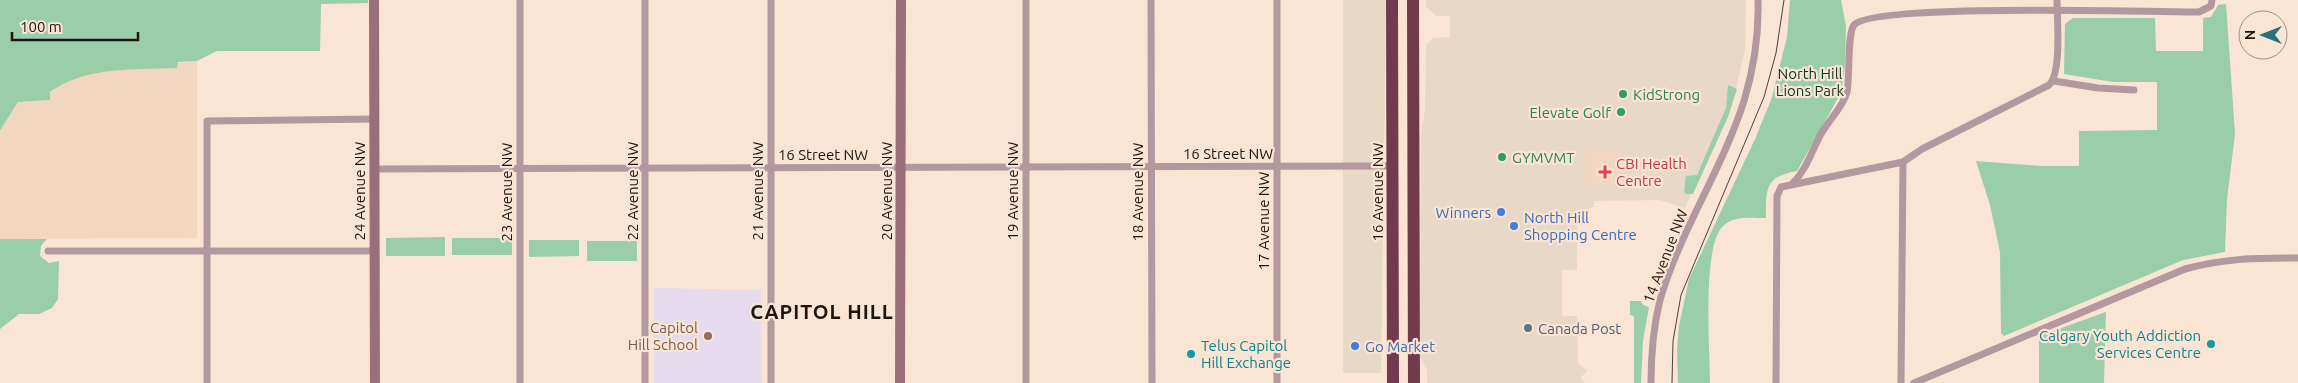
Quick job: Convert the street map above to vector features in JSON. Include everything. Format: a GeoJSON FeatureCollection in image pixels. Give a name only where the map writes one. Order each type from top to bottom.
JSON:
{"type":"FeatureCollection","features":[{"type":"Feature","properties":{"kind":"highway","name":"16 Avenue NW"},"geometry":{"type":"LineString","coordinates":[[1392,0],[1393,383]]}},
{"type":"Feature","properties":{"kind":"highway"},"geometry":{"type":"LineString","coordinates":[[1413,0],[1414,383]]}},
{"type":"Feature","properties":{"kind":"street","name":"24 Avenue NW"},"geometry":{"type":"LineString","coordinates":[[374,0],[375,383]]}},
{"type":"Feature","properties":{"kind":"street","name":"23 Avenue NW"},"geometry":{"type":"LineString","coordinates":[[520,0],[520,383]]}},
{"type":"Feature","properties":{"kind":"street","name":"22 Avenue NW"},"geometry":{"type":"LineString","coordinates":[[645,0],[645,383]]}},
{"type":"Feature","properties":{"kind":"street","name":"21 Avenue NW"},"geometry":{"type":"LineString","coordinates":[[771,0],[771,383]]}},
{"type":"Feature","properties":{"kind":"street","name":"20 Avenue NW"},"geometry":{"type":"LineString","coordinates":[[900,383],[901,0]]}},
{"type":"Feature","properties":{"kind":"street","name":"19 Avenue NW"},"geometry":{"type":"LineString","coordinates":[[1026,0],[1026,383]]}},
{"type":"Feature","properties":{"kind":"street","name":"18 Avenue NW"},"geometry":{"type":"LineString","coordinates":[[1152,0],[1152,383]]}},
{"type":"Feature","properties":{"kind":"street","name":"17 Avenue NW"},"geometry":{"type":"LineString","coordinates":[[1277,0],[1277,383]]}},
{"type":"Feature","properties":{"kind":"street","name":"14 Avenue NW"},"geometry":{"type":"LineString","coordinates":[[1651,383],[1653,338],[1664,290],[1678,252],[1734,128],[1747,89],[1757,43],[1758,0]]}},
{"type":"Feature","properties":{"kind":"street"},"geometry":{"type":"LineString","coordinates":[[1776,383],[1777,196],[1781,187],[1793,183],[1903,162],[1922,149],[2043,90],[2054,81],[2057,66],[2057,0]]}},
{"type":"Feature","properties":{"kind":"street"},"geometry":{"type":"LineString","coordinates":[[1793,183],[1802,174],[1822,133],[1847,93],[1852,26],[1859,20],[1922,11],[2199,12],[2212,3]]}},
{"type":"Feature","properties":{"kind":"street"},"geometry":{"type":"LineString","coordinates":[[2054,81],[2098,88],[2134,90]]}},
{"type":"Feature","properties":{"kind":"street"},"geometry":{"type":"LineString","coordinates":[[207,383],[207,121],[374,119]]}},
{"type":"Feature","properties":{"kind":"street"},"geometry":{"type":"LineString","coordinates":[[1901,383],[1903,162]]}},
{"type":"Feature","properties":{"kind":"street","name":"16 Street NW"},"geometry":{"type":"LineString","coordinates":[[374,169],[1393,166]]}},
{"type":"Feature","properties":{"kind":"street"},"geometry":{"type":"LineString","coordinates":[[48,251],[374,251]]}},
{"type":"Feature","properties":{"kind":"street"},"geometry":{"type":"LineString","coordinates":[[1914,383],[2185,269],[2218,260],[2298,258]]}},
{"type":"Feature","properties":{"kind":"shaded area"},"geometry":{"type":"Polygon","coordinates":[[[1343,0],[1386,0],[1381,373],[1343,373],[1343,0]]]}},
{"type":"Feature","properties":{"kind":"shaded area"},"geometry":{"type":"Polygon","coordinates":[[[1426,0],[1746,0],[1745,50],[1735,93],[1685,208],[1659,200],[1594,201],[1594,207],[1591,207],[1577,220],[1577,270],[1562,270],[1562,316],[1577,316],[1578,363],[1587,371],[1580,378],[1585,383],[1427,383],[1427,370],[1420,356],[1421,135],[1425,109],[1426,45],[1433,38],[1450,37],[1450,16],[1436,16],[1426,6],[1426,0]]]}},
{"type":"Feature","properties":{"kind":"shaded area"},"geometry":{"type":"Polygon","coordinates":[[[197,61],[197,238],[0,239],[0,132],[18,102],[50,100],[50,92],[77,76],[197,61]]]}},
{"type":"Feature","properties":{"kind":"shaded area","name":"CBI Health Centre"},"geometry":{"type":"Polygon","coordinates":[[[1586,151],[1624,152],[1625,185],[1586,184],[1586,151]]]}},
{"type":"Feature","properties":{"kind":"shaded area","name":"Capitol Hill School"},"geometry":{"type":"Polygon","coordinates":[[[654,288],[761,290],[762,383],[654,383],[654,288]]]}},
{"type":"Feature","properties":{"kind":"green space"},"geometry":{"type":"Polygon","coordinates":[[[0,0],[368,0],[368,3],[321,4],[320,51],[217,51],[197,61],[178,62],[177,68],[111,71],[79,78],[50,92],[50,100],[18,102],[0,131],[0,0]]]}},
{"type":"Feature","properties":{"kind":"green space","name":"North Hill Lions Park"},"geometry":{"type":"Polygon","coordinates":[[[1790,0],[1841,0],[1846,26],[1845,65],[1841,93],[1797,171],[1779,177],[1770,186],[1766,199],[1766,218],[1737,219],[1726,223],[1722,227],[1716,239],[1709,278],[1710,383],[1678,383],[1677,350],[1679,326],[1689,279],[1756,137],[1772,97],[1787,37],[1790,0]]]}},
{"type":"Feature","properties":{"kind":"green space"},"geometry":{"type":"Polygon","coordinates":[[[2226,4],[2235,134],[2227,199],[2225,252],[2183,260],[2004,336],[2001,333],[2000,252],[1990,205],[1976,161],[2042,166],[2079,166],[2079,131],[2157,130],[2157,82],[2113,82],[2064,74],[2065,24],[2073,18],[2155,18],[2156,51],[2203,51],[2203,18],[2211,17],[2218,5],[2226,4]]]}},
{"type":"Feature","properties":{"kind":"green space"},"geometry":{"type":"Polygon","coordinates":[[[1728,85],[1737,89],[1728,117],[1693,194],[1687,194],[1684,192],[1686,176],[1697,175],[1726,108],[1728,85]]]}},
{"type":"Feature","properties":{"kind":"green space"},"geometry":{"type":"Polygon","coordinates":[[[445,237],[445,256],[386,256],[386,238],[445,237]]]}},
{"type":"Feature","properties":{"kind":"green space"},"geometry":{"type":"Polygon","coordinates":[[[452,238],[512,238],[512,255],[452,255],[452,238]]]}},
{"type":"Feature","properties":{"kind":"green space"},"geometry":{"type":"Polygon","coordinates":[[[0,239],[47,239],[41,246],[40,256],[49,263],[59,261],[58,299],[52,308],[39,314],[19,314],[0,329],[0,239]]]}},
{"type":"Feature","properties":{"kind":"green space"},"geometry":{"type":"Polygon","coordinates":[[[529,240],[579,240],[579,256],[529,257],[529,240]]]}},
{"type":"Feature","properties":{"kind":"green space"},"geometry":{"type":"Polygon","coordinates":[[[587,241],[637,241],[637,261],[587,261],[587,241]]]}},
{"type":"Feature","properties":{"kind":"green space"},"geometry":{"type":"Polygon","coordinates":[[[1630,301],[1641,301],[1643,305],[1649,307],[1643,341],[1641,383],[1634,383],[1634,316],[1630,315],[1630,301]]]}},
{"type":"Feature","properties":{"kind":"green space"},"geometry":{"type":"Polygon","coordinates":[[[2106,312],[2104,383],[2039,383],[2039,336],[2106,312]]]}},
{"type":"Feature","properties":{"kind":"tram line"},"geometry":{"type":"LineString","coordinates":[[1672,383],[1673,341],[1681,295],[1764,97],[1776,53],[1784,0]]}},
{"type":"Feature","properties":{"kind":"place","name":"KidStrong"},"geometry":{"type":"Point","coordinates":[1623,94]}},
{"type":"Feature","properties":{"kind":"place","name":"Elevate Golf"},"geometry":{"type":"Point","coordinates":[1621,112]}},
{"type":"Feature","properties":{"kind":"place","name":"GYMVMT"},"geometry":{"type":"Point","coordinates":[1502,157]}},
{"type":"Feature","properties":{"kind":"place","name":"CBI Health Centre"},"geometry":{"type":"Point","coordinates":[1605,172]}},
{"type":"Feature","properties":{"kind":"place","name":"Winners"},"geometry":{"type":"Point","coordinates":[1501,212]}},
{"type":"Feature","properties":{"kind":"place","name":"North Hill Shopping Centre"},"geometry":{"type":"Point","coordinates":[1514,226]}},
{"type":"Feature","properties":{"kind":"place","name":"Canada Post"},"geometry":{"type":"Point","coordinates":[1528,328]}},
{"type":"Feature","properties":{"kind":"place","name":"Capitol Hill School"},"geometry":{"type":"Point","coordinates":[708,336]}},
{"type":"Feature","properties":{"kind":"place","name":"Calgary Youth Addiction Services Centre"},"geometry":{"type":"Point","coordinates":[2211,344]}},
{"type":"Feature","properties":{"kind":"place","name":"Go Market"},"geometry":{"type":"Point","coordinates":[1355,346]}},
{"type":"Feature","properties":{"kind":"place","name":"Telus Capitol Hill Exchange"},"geometry":{"type":"Point","coordinates":[1191,354]}},
{"type":"Feature","properties":{"kind":"district","name":"CAPITOL HILL"},"geometry":{"type":"Point","coordinates":[822,311]}}]}
